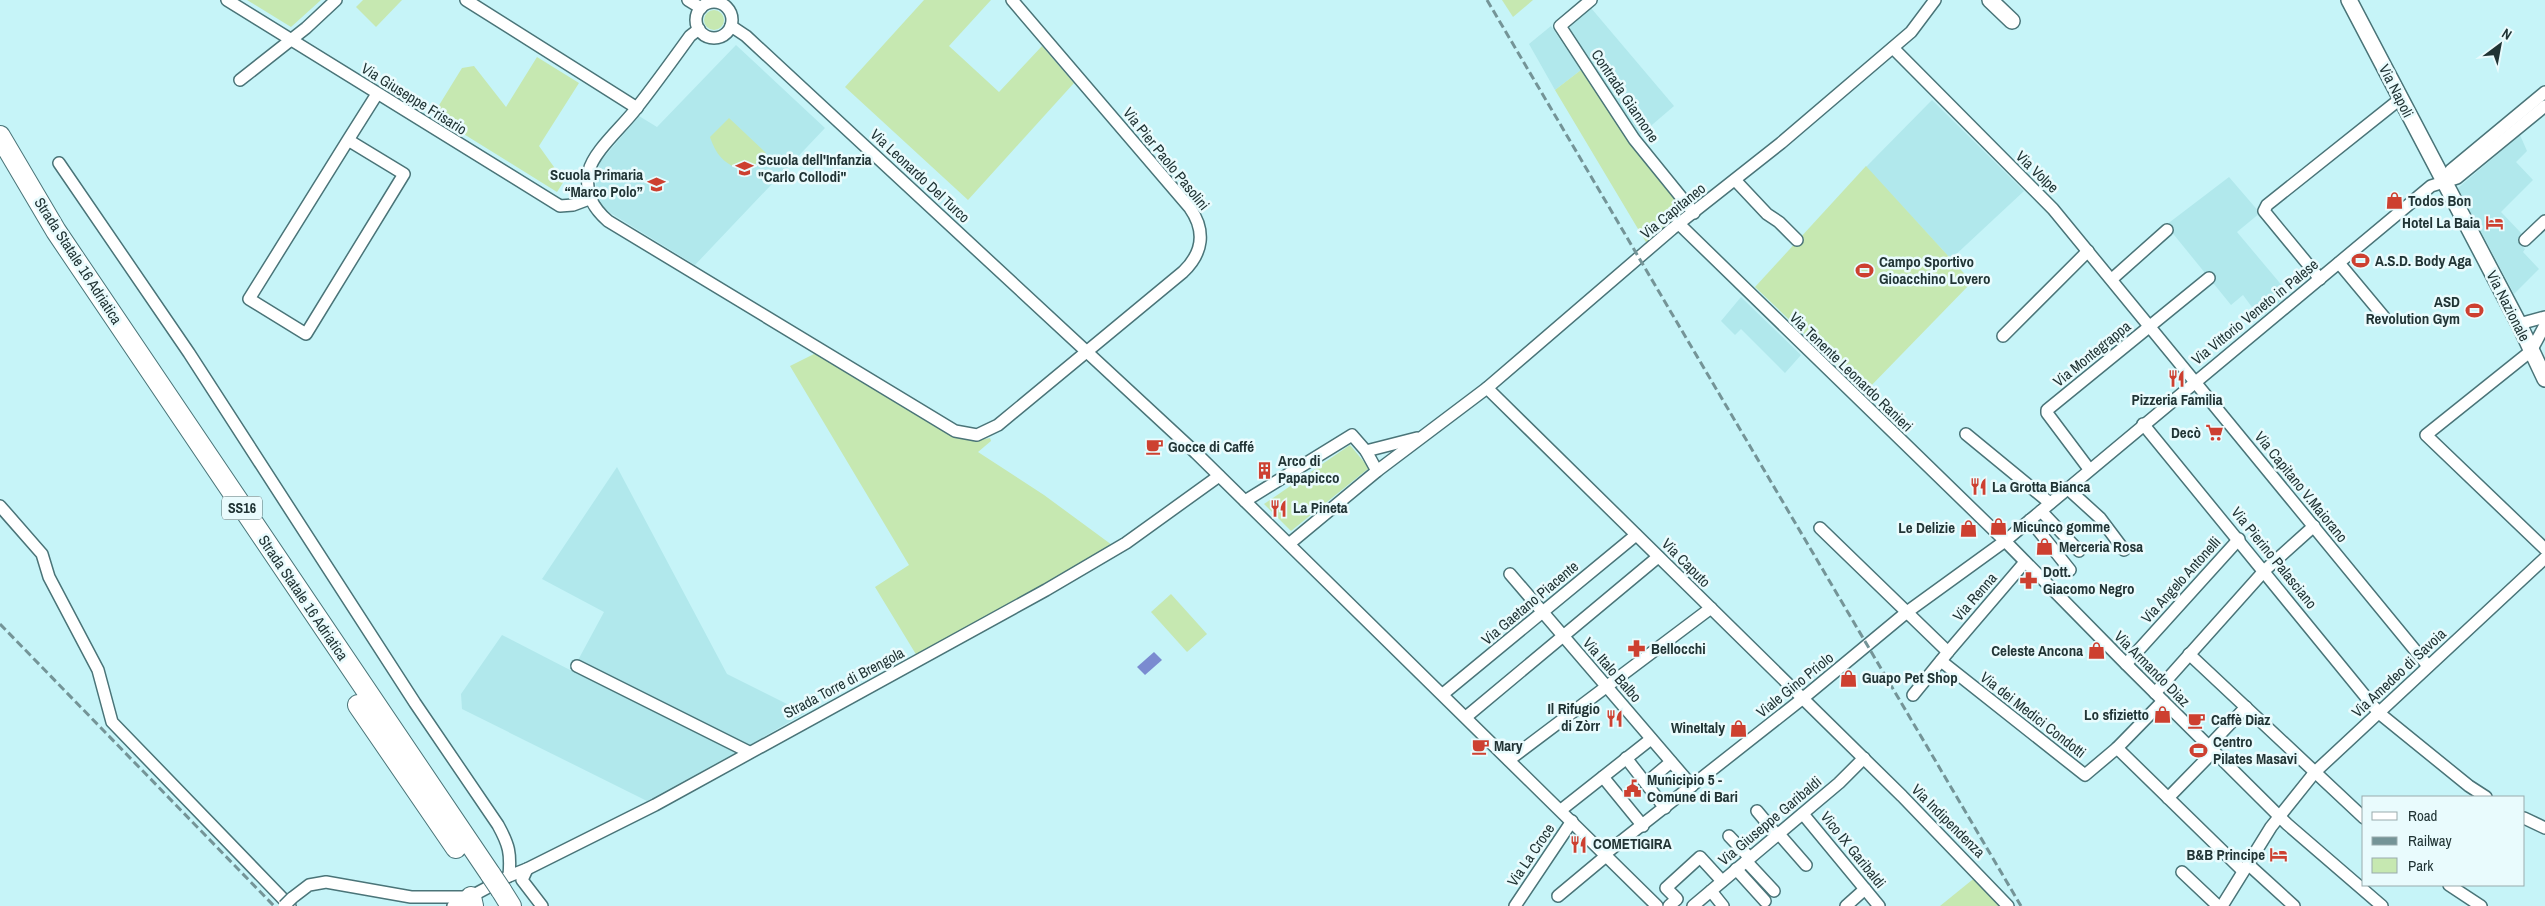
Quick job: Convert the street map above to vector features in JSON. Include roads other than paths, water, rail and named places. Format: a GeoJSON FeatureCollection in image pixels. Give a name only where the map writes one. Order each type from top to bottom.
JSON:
{"type":"FeatureCollection","features":[{"type":"Feature","properties":{"kind":"highway","name":"Strada Statale 16 Adriatica"},"geometry":{"type":"LineString","coordinates":[[0,136],[56,231],[491,893]]}},
{"type":"Feature","properties":{"kind":"highway","name":"Strada Statale 16 Adriatica"},"geometry":{"type":"LineString","coordinates":[[0,160],[51,244],[316,641],[491,893]]}},
{"type":"Feature","properties":{"kind":"street","name":"Via Giuseppe Frisario"},"geometry":{"type":"LineString","coordinates":[[226,0],[560,206],[573,205],[590,199]]}},
{"type":"Feature","properties":{"kind":"street"},"geometry":{"type":"LineString","coordinates":[[240,80],[291,40],[336,0]]}},
{"type":"Feature","properties":{"kind":"street"},"geometry":{"type":"LineString","coordinates":[[466,0],[637,108]]}},
{"type":"Feature","properties":{"kind":"street"},"geometry":{"type":"LineString","coordinates":[[688,0],[701,8]]}},
{"type":"Feature","properties":{"kind":"street","name":"Via Pier Paolo Pasolini"},"geometry":{"type":"LineString","coordinates":[[590,199],[596,211],[608,222],[963,434],[977,435],[998,425],[1189,267],[1197,256],[1201,244],[1201,231],[1198,219],[1190,208],[1012,0]]}},
{"type":"Feature","properties":{"kind":"street","name":"Contrada Giannone"},"geometry":{"type":"LineString","coordinates":[[1591,0],[1560,26],[1634,139],[1694,213]]}},
{"type":"Feature","properties":{"kind":"street","name":"Via Capitaneo"},"geometry":{"type":"LineString","coordinates":[[1289,544],[1377,471],[1487,388],[1678,224],[1694,213],[1893,48],[1916,25],[1935,0]]}},
{"type":"Feature","properties":{"kind":"street"},"geometry":{"type":"LineString","coordinates":[[1990,0],[2012,21]]}},
{"type":"Feature","properties":{"kind":"street","name":"Via Napoli"},"geometry":{"type":"LineString","coordinates":[[2349,0],[2442,181]]}},
{"type":"Feature","properties":{"kind":"street"},"geometry":{"type":"LineString","coordinates":[[715,1],[727,8],[731,16],[730,26],[724,34],[715,38],[705,35],[699,29],[696,18],[701,8],[715,1]]}},
{"type":"Feature","properties":{"kind":"street","name":"Via Leonardo Del Turco"},"geometry":{"type":"LineString","coordinates":[[730,26],[746,36],[1219,476],[1561,810],[1606,855],[1650,904]]}},
{"type":"Feature","properties":{"kind":"street"},"geometry":{"type":"LineString","coordinates":[[590,199],[587,180],[589,169],[597,155],[637,108],[690,36],[699,29]]}},
{"type":"Feature","properties":{"kind":"street","name":"Via Volpe"},"geometry":{"type":"LineString","coordinates":[[1893,48],[2053,209],[2150,327]]}},
{"type":"Feature","properties":{"kind":"street","name":"Via Vittorio Veneto in Palese"},"geometry":{"type":"LineString","coordinates":[[2442,181],[2451,170],[2545,92]]}},
{"type":"Feature","properties":{"kind":"street"},"geometry":{"type":"LineString","coordinates":[[348,140],[404,174],[306,334],[249,299],[348,140],[377,94]]}},
{"type":"Feature","properties":{"kind":"street"},"geometry":{"type":"LineString","coordinates":[[2320,278],[2264,210],[2267,205],[2400,99]]}},
{"type":"Feature","properties":{"kind":"street","name":"Via Vittorio Veneto in Palese"},"geometry":{"type":"LineString","coordinates":[[2046,507],[2089,469],[2431,186],[2442,181],[2457,178],[2545,106]]}},
{"type":"Feature","properties":{"kind":"street"},"geometry":{"type":"LineString","coordinates":[[0,506],[42,554],[49,577],[98,670],[112,722],[289,903],[309,885],[326,882],[411,897],[491,893],[511,858],[508,843],[498,825],[415,703],[189,353],[59,163]]}},
{"type":"Feature","properties":{"kind":"street"},"geometry":{"type":"LineString","coordinates":[[1734,180],[1767,214],[1797,240]]}},
{"type":"Feature","properties":{"kind":"street","name":"Via Nazionale"},"geometry":{"type":"LineString","coordinates":[[2442,181],[2545,378]]}},
{"type":"Feature","properties":{"kind":"street"},"geometry":{"type":"LineString","coordinates":[[2525,240],[2545,221]]}},
{"type":"Feature","properties":{"kind":"street","name":"Via Tenente Leonardo Ranieri"},"geometry":{"type":"LineString","coordinates":[[1678,224],[2005,540]]}},
{"type":"Feature","properties":{"kind":"street"},"geometry":{"type":"LineString","coordinates":[[2112,279],[2167,230]]}},
{"type":"Feature","properties":{"kind":"street"},"geometry":{"type":"LineString","coordinates":[[2003,336],[2088,251]]}},
{"type":"Feature","properties":{"kind":"street"},"geometry":{"type":"LineString","coordinates":[[2339,263],[2384,317]]}},
{"type":"Feature","properties":{"kind":"street","name":"Via Montegrappa"},"geometry":{"type":"LineString","coordinates":[[2089,469],[2047,413],[2052,405],[2209,278]]}},
{"type":"Feature","properties":{"kind":"street"},"geometry":{"type":"LineString","coordinates":[[2518,324],[2545,317]]}},
{"type":"Feature","properties":{"kind":"street"},"geometry":{"type":"LineString","coordinates":[[2545,325],[2531,351],[2426,435],[2545,549]]}},
{"type":"Feature","properties":{"kind":"street","name":"Via Capitano V.Maiorano"},"geometry":{"type":"LineString","coordinates":[[2150,327],[2428,666]]}},
{"type":"Feature","properties":{"kind":"street","name":"Via Caputo"},"geometry":{"type":"LineString","coordinates":[[1487,388],[1864,758]]}},
{"type":"Feature","properties":{"kind":"street","name":"Via Pierino Palasciano"},"geometry":{"type":"LineString","coordinates":[[2144,424],[2379,713],[2469,786],[2484,796]]}},
{"type":"Feature","properties":{"kind":"street"},"geometry":{"type":"LineString","coordinates":[[1966,434],[2046,507],[2079,551]]}},
{"type":"Feature","properties":{"kind":"street"},"geometry":{"type":"LineString","coordinates":[[1245,501],[1352,435],[1366,451],[1377,471]]}},
{"type":"Feature","properties":{"kind":"street"},"geometry":{"type":"LineString","coordinates":[[1366,451],[1421,437]]}},
{"type":"Feature","properties":{"kind":"street","name":"Strada Torre di Brengola"},"geometry":{"type":"LineString","coordinates":[[453,906],[491,893],[527,869],[655,805],[941,648],[1126,543],[1219,476]]}},
{"type":"Feature","properties":{"kind":"street"},"geometry":{"type":"LineString","coordinates":[[2067,488],[2100,518],[2124,550]]}},
{"type":"Feature","properties":{"kind":"street","name":"Viale Gino Priolo"},"geometry":{"type":"LineString","coordinates":[[1558,896],[1606,855],[1802,699],[1907,612],[2005,540],[2046,507]]}},
{"type":"Feature","properties":{"kind":"street"},"geometry":{"type":"LineString","coordinates":[[2030,520],[2070,570]]}},
{"type":"Feature","properties":{"kind":"street","name":"Via dei Medici Condotti"},"geometry":{"type":"LineString","coordinates":[[1946,660],[2085,775],[2117,748],[2159,697],[2189,654],[2264,570],[2314,526]]}},
{"type":"Feature","properties":{"kind":"street"},"geometry":{"type":"LineString","coordinates":[[1820,528],[1907,612],[1946,660]]}},
{"type":"Feature","properties":{"kind":"street","name":"Via Gaetano Piacente"},"geometry":{"type":"LineString","coordinates":[[1443,694],[1636,535]]}},
{"type":"Feature","properties":{"kind":"street","name":"Via Angelo Antonelli"},"geometry":{"type":"LineString","coordinates":[[2126,664],[2239,539]]}},
{"type":"Feature","properties":{"kind":"street","name":"Via Armando Diaz"},"geometry":{"type":"LineString","coordinates":[[2005,540],[2126,664],[2280,816],[2382,906]]}},
{"type":"Feature","properties":{"kind":"street"},"geometry":{"type":"LineString","coordinates":[[1466,718],[1658,557]]}},
{"type":"Feature","properties":{"kind":"street","name":"Via Renna"},"geometry":{"type":"LineString","coordinates":[[1913,696],[1946,660],[2025,562]]}},
{"type":"Feature","properties":{"kind":"street","name":"Via Amedeo di Savoia"},"geometry":{"type":"LineString","coordinates":[[2220,906],[2280,816],[2314,772],[2544,562]]}},
{"type":"Feature","properties":{"kind":"street","name":"Via Italo Balbo"},"geometry":{"type":"LineString","coordinates":[[1510,574],[1692,786]]}},
{"type":"Feature","properties":{"kind":"street"},"geometry":{"type":"LineString","coordinates":[[1509,760],[1711,608]]}},
{"type":"Feature","properties":{"kind":"street"},"geometry":{"type":"LineString","coordinates":[[2189,654],[2362,816]]}},
{"type":"Feature","properties":{"kind":"street"},"geometry":{"type":"LineString","coordinates":[[577,666],[749,752]]}},
{"type":"Feature","properties":{"kind":"street"},"geometry":{"type":"LineString","coordinates":[[2168,798],[2246,708]]}},
{"type":"Feature","properties":{"kind":"street"},"geometry":{"type":"LineString","coordinates":[[1561,810],[1651,739]]}},
{"type":"Feature","properties":{"kind":"street"},"geometry":{"type":"LineString","coordinates":[[2117,748],[2168,798],[2246,868],[2294,906]]}},
{"type":"Feature","properties":{"kind":"street"},"geometry":{"type":"LineString","coordinates":[[1626,758],[1665,808]]}},
{"type":"Feature","properties":{"kind":"street","name":"Via Giuseppe Garibaldi"},"geometry":{"type":"LineString","coordinates":[[1693,906],[1803,814],[1864,758]]}},
{"type":"Feature","properties":{"kind":"street","name":"Via Indipendenza"},"geometry":{"type":"LineString","coordinates":[[1864,758],[1980,874],[2008,906]]}},
{"type":"Feature","properties":{"kind":"street"},"geometry":{"type":"LineString","coordinates":[[1646,783],[1671,762]]}},
{"type":"Feature","properties":{"kind":"street"},"geometry":{"type":"LineString","coordinates":[[1603,777],[1642,826]]}},
{"type":"Feature","properties":{"kind":"street"},"geometry":{"type":"LineString","coordinates":[[1757,811],[1806,865]]}},
{"type":"Feature","properties":{"kind":"street","name":"Vico IX Garibaldi"},"geometry":{"type":"LineString","coordinates":[[1803,814],[1879,906]]}},
{"type":"Feature","properties":{"kind":"street"},"geometry":{"type":"LineString","coordinates":[[2525,818],[2545,828]]}},
{"type":"Feature","properties":{"kind":"street","name":"Via La Croce"},"geometry":{"type":"LineString","coordinates":[[1515,906],[1572,821]]}},
{"type":"Feature","properties":{"kind":"street"},"geometry":{"type":"LineString","coordinates":[[1729,836],[1774,891]]}},
{"type":"Feature","properties":{"kind":"street"},"geometry":{"type":"LineString","coordinates":[[1669,906],[1677,899],[1666,888],[1700,857],[1722,881]]}},
{"type":"Feature","properties":{"kind":"street"},"geometry":{"type":"LineString","coordinates":[[527,869],[522,880],[542,906]]}},
{"type":"Feature","properties":{"kind":"street"},"geometry":{"type":"LineString","coordinates":[[1736,869],[1765,901]]}},
{"type":"Feature","properties":{"kind":"street"},"geometry":{"type":"LineString","coordinates":[[2182,872],[2220,906]]}},
{"type":"Feature","properties":{"kind":"street"},"geometry":{"type":"LineString","coordinates":[[2451,886],[2481,906]]}},
{"type":"Feature","properties":{"kind":"street"},"geometry":{"type":"LineString","coordinates":[[1846,906],[1865,889]]}},
{"type":"Feature","properties":{"kind":"street"},"geometry":{"type":"LineString","coordinates":[[1710,891],[1723,906]]}},
{"type":"Feature","properties":{"kind":"water"},"geometry":{"type":"Polygon","coordinates":[[[1154,652],[1162,660],[1145,675],[1137,667],[1154,652]]]}},
{"type":"Feature","properties":{"kind":"railway"},"geometry":{"type":"LineString","coordinates":[[1487,0],[2021,906]]}},
{"type":"Feature","properties":{"kind":"railway"},"geometry":{"type":"LineString","coordinates":[[0,624],[274,906]]}},
{"type":"Feature","properties":{"kind":"place","name":"Scuola dell'Infanzia \"Carlo Collodi\""},"geometry":{"type":"Point","coordinates":[744,169]}},
{"type":"Feature","properties":{"kind":"place","name":"Scuola Primaria “Marco Polo”"},"geometry":{"type":"Point","coordinates":[657,184]}},
{"type":"Feature","properties":{"kind":"place","name":"Todos Bon"},"geometry":{"type":"Point","coordinates":[2394,201]}},
{"type":"Feature","properties":{"kind":"place","name":"Hotel La Baia"},"geometry":{"type":"Point","coordinates":[2494,223]}},
{"type":"Feature","properties":{"kind":"place","name":"A.S.D. Body Aga"},"geometry":{"type":"Point","coordinates":[2361,261]}},
{"type":"Feature","properties":{"kind":"place","name":"Campo Sportivo Gioacchino Lovero"},"geometry":{"type":"Point","coordinates":[1865,271]}},
{"type":"Feature","properties":{"kind":"place","name":"ASD Revolution Gym"},"geometry":{"type":"Point","coordinates":[2474,311]}},
{"type":"Feature","properties":{"kind":"place","name":"Pizzeria Familia"},"geometry":{"type":"Point","coordinates":[2177,379]}},
{"type":"Feature","properties":{"kind":"place","name":"Decò"},"geometry":{"type":"Point","coordinates":[2215,433]}},
{"type":"Feature","properties":{"kind":"place","name":"Gocce di Caffé"},"geometry":{"type":"Point","coordinates":[1154,447]}},
{"type":"Feature","properties":{"kind":"place","name":"Arco di Papapicco"},"geometry":{"type":"Point","coordinates":[1264,470]}},
{"type":"Feature","properties":{"kind":"place","name":"La Grotta Bianca"},"geometry":{"type":"Point","coordinates":[1978,487]}},
{"type":"Feature","properties":{"kind":"place","name":"La Pineta"},"geometry":{"type":"Point","coordinates":[1279,508]}},
{"type":"Feature","properties":{"kind":"place","name":"Micunco gomme"},"geometry":{"type":"Point","coordinates":[1999,527]}},
{"type":"Feature","properties":{"kind":"place","name":"Le Delizie"},"geometry":{"type":"Point","coordinates":[1969,528]}},
{"type":"Feature","properties":{"kind":"place","name":"Merceria Rosa"},"geometry":{"type":"Point","coordinates":[2045,547]}},
{"type":"Feature","properties":{"kind":"place","name":"Dott. Giacomo Negro"},"geometry":{"type":"Point","coordinates":[2029,581]}},
{"type":"Feature","properties":{"kind":"place","name":"Bellocchi"},"geometry":{"type":"Point","coordinates":[1637,649]}},
{"type":"Feature","properties":{"kind":"place","name":"Celeste Ancona"},"geometry":{"type":"Point","coordinates":[2097,651]}},
{"type":"Feature","properties":{"kind":"place","name":"Guapo Pet Shop"},"geometry":{"type":"Point","coordinates":[1848,678]}},
{"type":"Feature","properties":{"kind":"place","name":"Lo sfizietto"},"geometry":{"type":"Point","coordinates":[2163,715]}},
{"type":"Feature","properties":{"kind":"place","name":"Il Rifugio di Zòrr"},"geometry":{"type":"Point","coordinates":[1614,718]}},
{"type":"Feature","properties":{"kind":"place","name":"Caffè Diaz"},"geometry":{"type":"Point","coordinates":[2197,720]}},
{"type":"Feature","properties":{"kind":"place","name":"WineItaly"},"geometry":{"type":"Point","coordinates":[1739,728]}},
{"type":"Feature","properties":{"kind":"place","name":"Mary"},"geometry":{"type":"Point","coordinates":[1480,746]}},
{"type":"Feature","properties":{"kind":"place","name":"Centro Pilates Masavi"},"geometry":{"type":"Point","coordinates":[2199,751]}},
{"type":"Feature","properties":{"kind":"place","name":"Municipio 5 - Comune di Bari"},"geometry":{"type":"Point","coordinates":[1633,789]}},
{"type":"Feature","properties":{"kind":"place","name":"COMETIGIRA"},"geometry":{"type":"Point","coordinates":[1579,844]}},
{"type":"Feature","properties":{"kind":"place","name":"B&B Principe"},"geometry":{"type":"Point","coordinates":[2279,855]}}]}
